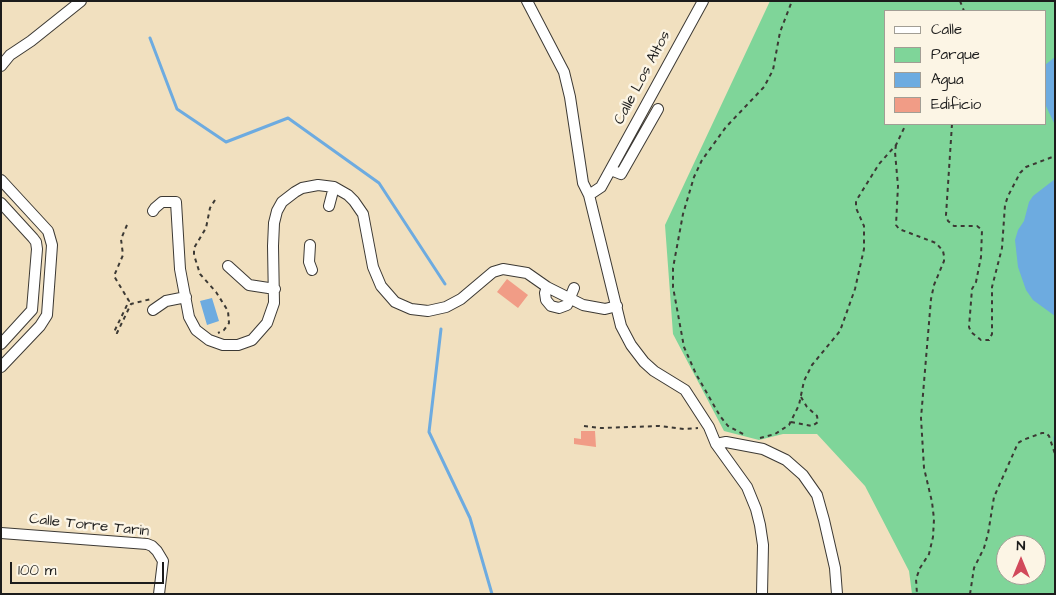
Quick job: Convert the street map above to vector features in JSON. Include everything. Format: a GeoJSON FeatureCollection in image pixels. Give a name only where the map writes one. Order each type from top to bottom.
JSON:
{"type":"FeatureCollection","features":[{"type":"Feature","properties":{"kind":"street"},"geometry":{"type":"LineString","coordinates":[[1,66],[10,55],[81,1]]}},
{"type":"Feature","properties":{"kind":"street"},"geometry":{"type":"LineString","coordinates":[[527,1],[564,72],[570,97],[583,183],[589,195],[621,326],[631,345],[644,362],[654,371],[684,390],[709,427],[716,444],[747,487],[756,509],[763,545],[762,594]]}},
{"type":"Feature","properties":{"kind":"street","name":"Calle Los Altos"},"geometry":{"type":"LineString","coordinates":[[589,195],[601,187],[611,170],[703,1]]}},
{"type":"Feature","properties":{"kind":"street","name":"Calle Los Altos"},"geometry":{"type":"LineString","coordinates":[[611,170],[621,174],[658,110]]}},
{"type":"Feature","properties":{"kind":"street"},"geometry":{"type":"LineString","coordinates":[[1,180],[48,230],[52,244],[48,315],[40,326],[1,366]]}},
{"type":"Feature","properties":{"kind":"street"},"geometry":{"type":"LineString","coordinates":[[153,212],[162,202],[176,202],[178,245],[189,317],[196,330],[209,340],[223,345],[238,345],[252,340],[268,324],[272,314],[275,289],[273,246],[274,223],[277,211],[288,196],[302,188],[318,185],[334,187],[348,195],[359,207],[363,214],[373,267],[381,286],[395,302],[411,309],[428,311],[446,308],[461,299],[493,272],[503,269],[527,273],[547,287],[584,305],[605,309],[617,306]]}},
{"type":"Feature","properties":{"kind":"street"},"geometry":{"type":"LineString","coordinates":[[329,206],[334,187]]}},
{"type":"Feature","properties":{"kind":"street"},"geometry":{"type":"LineString","coordinates":[[1,203],[33,238],[36,242],[37,250],[32,310],[1,344]]}},
{"type":"Feature","properties":{"kind":"street"},"geometry":{"type":"LineString","coordinates":[[310,245],[309,262],[312,270]]}},
{"type":"Feature","properties":{"kind":"street"},"geometry":{"type":"LineString","coordinates":[[228,266],[245,283],[275,289]]}},
{"type":"Feature","properties":{"kind":"street"},"geometry":{"type":"LineString","coordinates":[[547,287],[545,296],[551,306],[555,308],[567,305],[574,288]]}},
{"type":"Feature","properties":{"kind":"street"},"geometry":{"type":"LineString","coordinates":[[153,310],[166,301],[186,297]]}},
{"type":"Feature","properties":{"kind":"street"},"geometry":{"type":"LineString","coordinates":[[716,444],[726,442],[763,449],[786,460],[803,475],[817,495],[835,568],[837,594]]}},
{"type":"Feature","properties":{"kind":"street","name":"Calle Torre Tarin"},"geometry":{"type":"LineString","coordinates":[[1,533],[147,544],[158,551],[163,561],[159,594]]}},
{"type":"Feature","properties":{"kind":"path"},"geometry":{"type":"LineString","coordinates":[[744,434],[728,426],[720,416],[696,374],[684,347],[673,287],[673,268],[683,214],[698,168],[726,126],[764,87],[773,70],[780,32],[792,1]]}},
{"type":"Feature","properties":{"kind":"path"},"geometry":{"type":"LineString","coordinates":[[906,125],[895,152],[898,186],[896,225],[899,229],[936,243],[943,251],[944,256],[931,299],[921,418],[924,468],[934,519],[933,537],[929,554],[920,568],[916,579],[917,594]]}},
{"type":"Feature","properties":{"kind":"path"},"geometry":{"type":"LineString","coordinates":[[952,125],[946,215],[948,221],[954,226],[977,226],[982,230],[981,257],[976,282],[972,289],[969,326],[971,332],[981,340],[988,340],[992,334],[992,287],[1002,248],[1005,206],[1008,196],[1020,173],[1026,167],[1055,156]]}},
{"type":"Feature","properties":{"kind":"path"},"geometry":{"type":"LineString","coordinates":[[759,438],[768,437],[782,431],[791,422],[799,405],[804,381],[812,365],[840,331],[855,289],[866,237],[864,226],[856,208],[856,201],[879,164],[896,146]]}},
{"type":"Feature","properties":{"kind":"path"},"geometry":{"type":"LineString","coordinates":[[209,340],[215,334],[224,330],[229,319],[224,302],[200,274],[194,256],[194,248],[206,228],[210,208],[215,200]]}},
{"type":"Feature","properties":{"kind":"path"},"geometry":{"type":"LineString","coordinates":[[127,225],[121,239],[123,255],[114,276],[129,301],[114,332],[117,333],[131,304],[154,298]]}},
{"type":"Feature","properties":{"kind":"path"},"geometry":{"type":"LineString","coordinates":[[791,422],[812,426],[818,422],[817,416],[807,407],[800,396]]}},
{"type":"Feature","properties":{"kind":"path"},"geometry":{"type":"LineString","coordinates":[[584,426],[601,428],[659,426],[684,429],[709,427]]}},
{"type":"Feature","properties":{"kind":"path"},"geometry":{"type":"LineString","coordinates":[[970,594],[974,568],[984,548],[988,534],[994,497],[1018,443],[1042,433],[1046,434],[1049,436],[1055,454]]}},
{"type":"Feature","properties":{"kind":"green space"},"geometry":{"type":"Polygon","coordinates":[[[770,1],[1055,1],[1055,594],[912,594],[909,571],[865,486],[817,434],[783,434],[759,440],[724,431],[673,334],[665,225],[770,1]]]}},
{"type":"Feature","properties":{"kind":"water"},"geometry":{"type":"Polygon","coordinates":[[[1055,57],[1055,125],[1046,106],[1046,64],[1055,57]]]}},
{"type":"Feature","properties":{"kind":"water"},"geometry":{"type":"Polygon","coordinates":[[[1055,179],[1055,316],[1033,300],[1026,290],[1018,267],[1015,240],[1018,230],[1024,221],[1029,202],[1033,196],[1055,179]]]}},
{"type":"Feature","properties":{"kind":"water"},"geometry":{"type":"Polygon","coordinates":[[[212,298],[219,321],[207,325],[200,301],[212,298]]]}},
{"type":"Feature","properties":{"kind":"building"},"geometry":{"type":"Polygon","coordinates":[[[507,279],[528,295],[518,308],[497,292],[507,279]]]}},
{"type":"Feature","properties":{"kind":"building"},"geometry":{"type":"Polygon","coordinates":[[[581,431],[595,431],[596,447],[574,444],[574,438],[581,439],[581,431]]]}},
{"type":"Feature","properties":{"kind":"waterway"},"geometry":{"type":"LineString","coordinates":[[150,38],[177,109],[226,142],[288,118],[379,183],[445,284]]}},
{"type":"Feature","properties":{"kind":"waterway"},"geometry":{"type":"LineString","coordinates":[[441,329],[429,432],[470,518],[492,594]]}}]}
